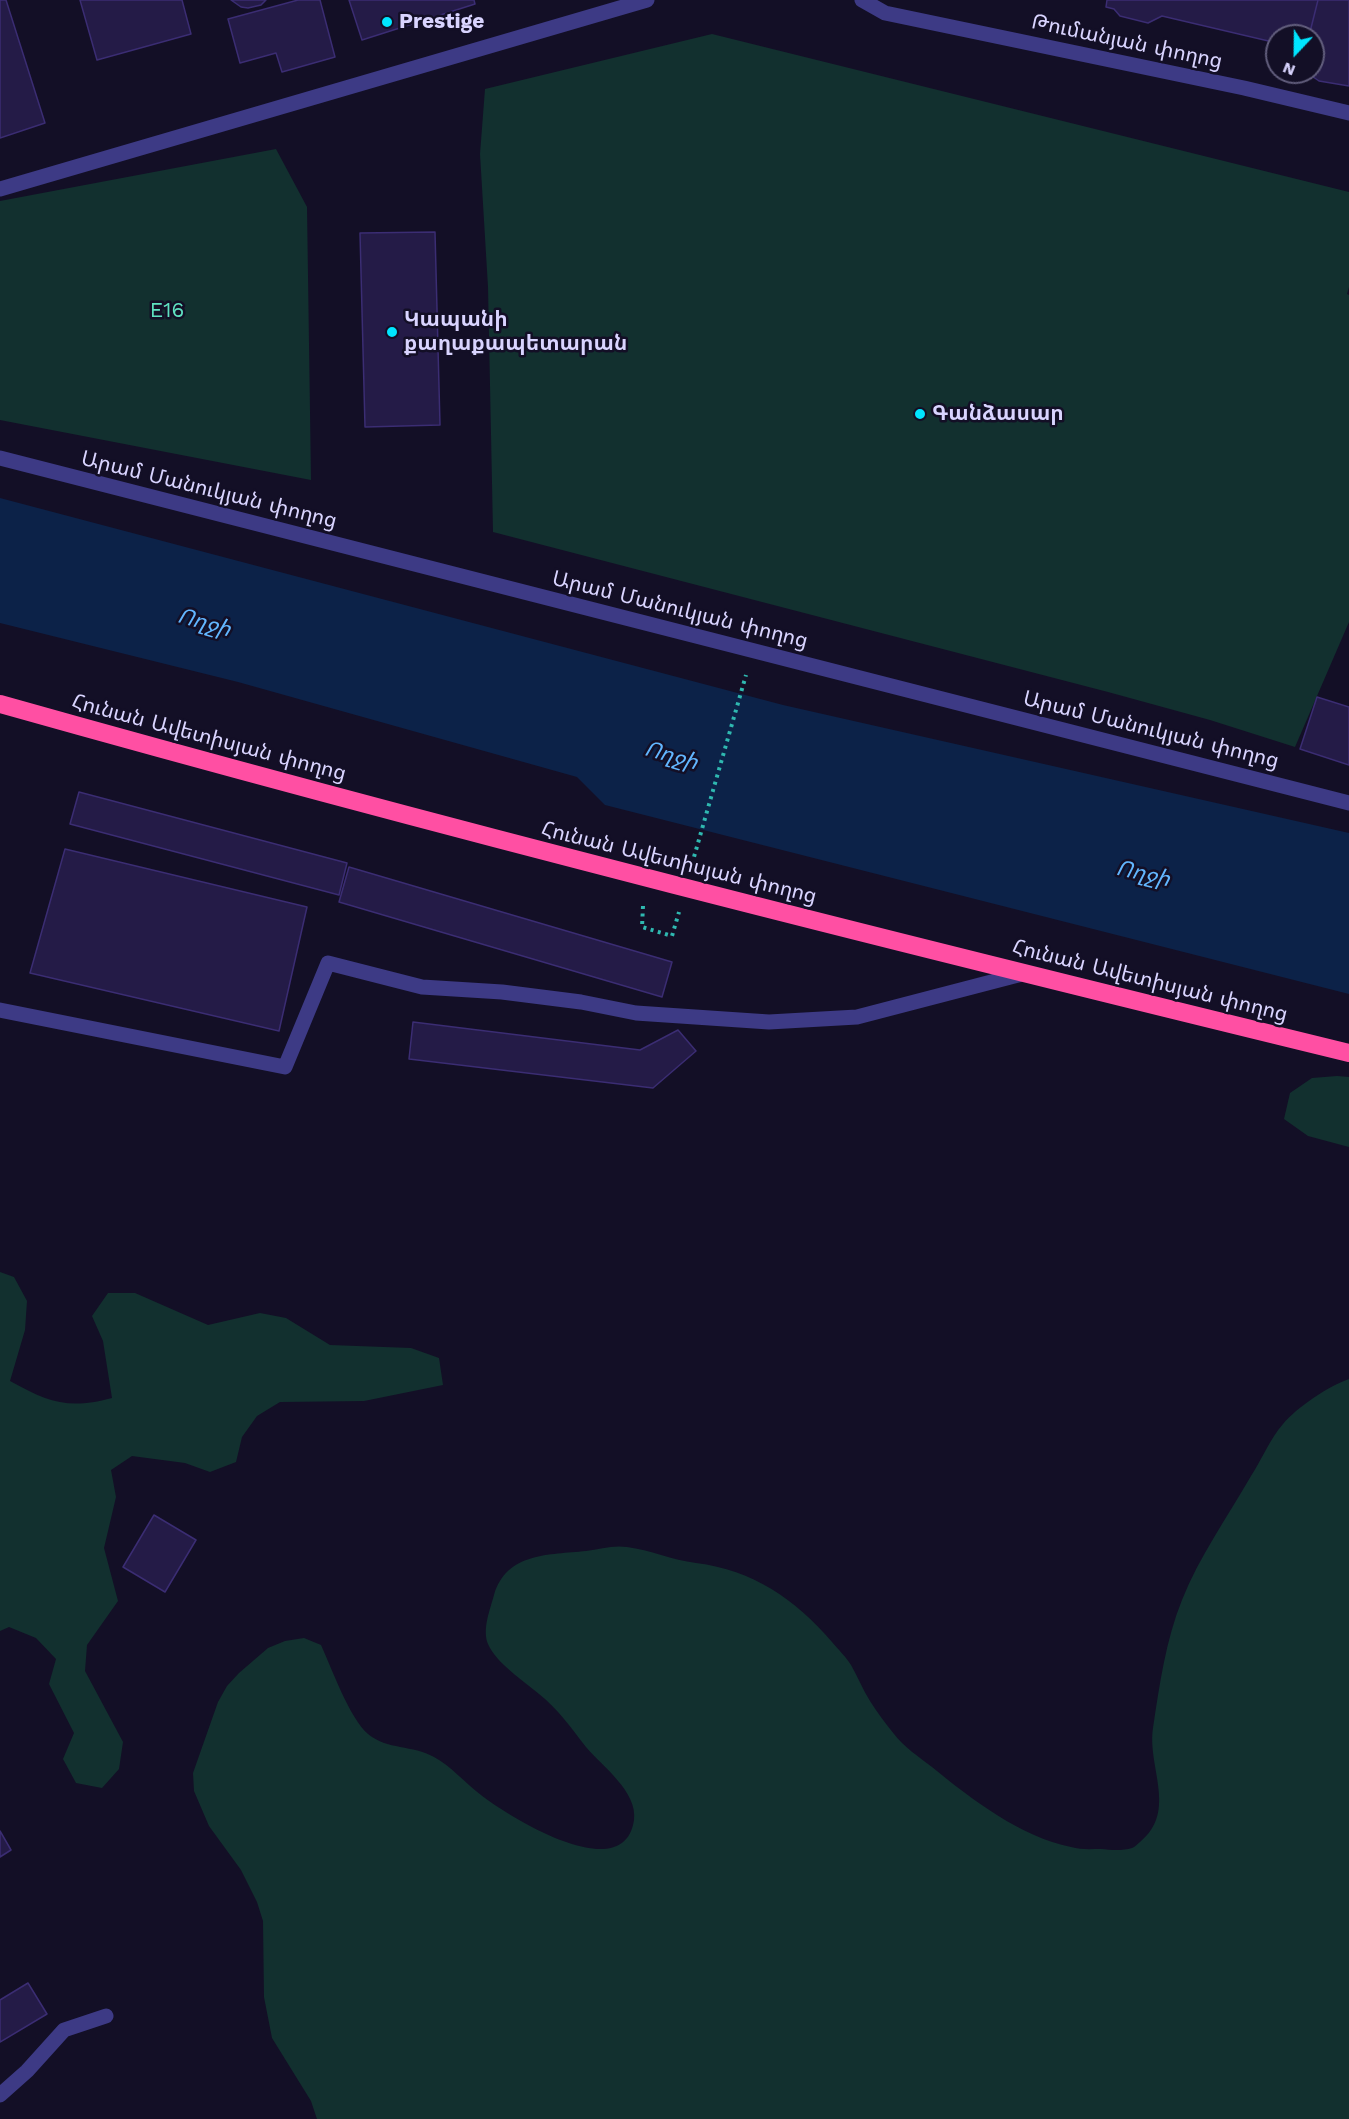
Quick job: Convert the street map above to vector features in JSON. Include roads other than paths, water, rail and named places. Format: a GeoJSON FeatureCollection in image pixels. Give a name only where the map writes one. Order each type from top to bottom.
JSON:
{"type":"FeatureCollection","features":[{"type":"Feature","properties":{"kind":"highway","name":"Հունան Ավետիսյան փողոց"},"geometry":{"type":"LineString","coordinates":[[0,704],[606,868],[1022,974],[1349,1053]]}},
{"type":"Feature","properties":{"kind":"street"},"geometry":{"type":"LineString","coordinates":[[0,189],[647,0]]}},
{"type":"Feature","properties":{"kind":"street","name":"Թումանյան փողոց"},"geometry":{"type":"LineString","coordinates":[[862,0],[885,13],[1233,86],[1349,113]]}},
{"type":"Feature","properties":{"kind":"street","name":"Արամ Մանուկյան փողոց"},"geometry":{"type":"LineString","coordinates":[[0,458],[1349,803]]}},
{"type":"Feature","properties":{"kind":"street"},"geometry":{"type":"LineString","coordinates":[[0,1010],[285,1066],[328,963],[422,987],[502,992],[581,1002],[636,1013],[769,1022],[857,1017],[1022,974]]}},
{"type":"Feature","properties":{"kind":"street"},"geometry":{"type":"LineString","coordinates":[[0,2095],[27,2071],[64,2030],[106,2016]]}},
{"type":"Feature","properties":{"kind":"water","name":"Ողջի"},"geometry":{"type":"Polygon","coordinates":[[[0,498],[783,705],[1349,833],[1349,994],[605,805],[577,777],[238,682],[0,623],[0,498]]]}},
{"type":"Feature","properties":{"kind":"place","name":"Prestige"},"geometry":{"type":"Point","coordinates":[387,22]}},
{"type":"Feature","properties":{"kind":"place","name":"Կապանի քաղաքապետարան"},"geometry":{"type":"Point","coordinates":[392,332]}},
{"type":"Feature","properties":{"kind":"place","name":"Գանձասար"},"geometry":{"type":"Point","coordinates":[920,414]}},
{"type":"Feature","properties":{"kind":"park label","name":"E16"},"geometry":{"type":"Point","coordinates":[167,311]}}]}
